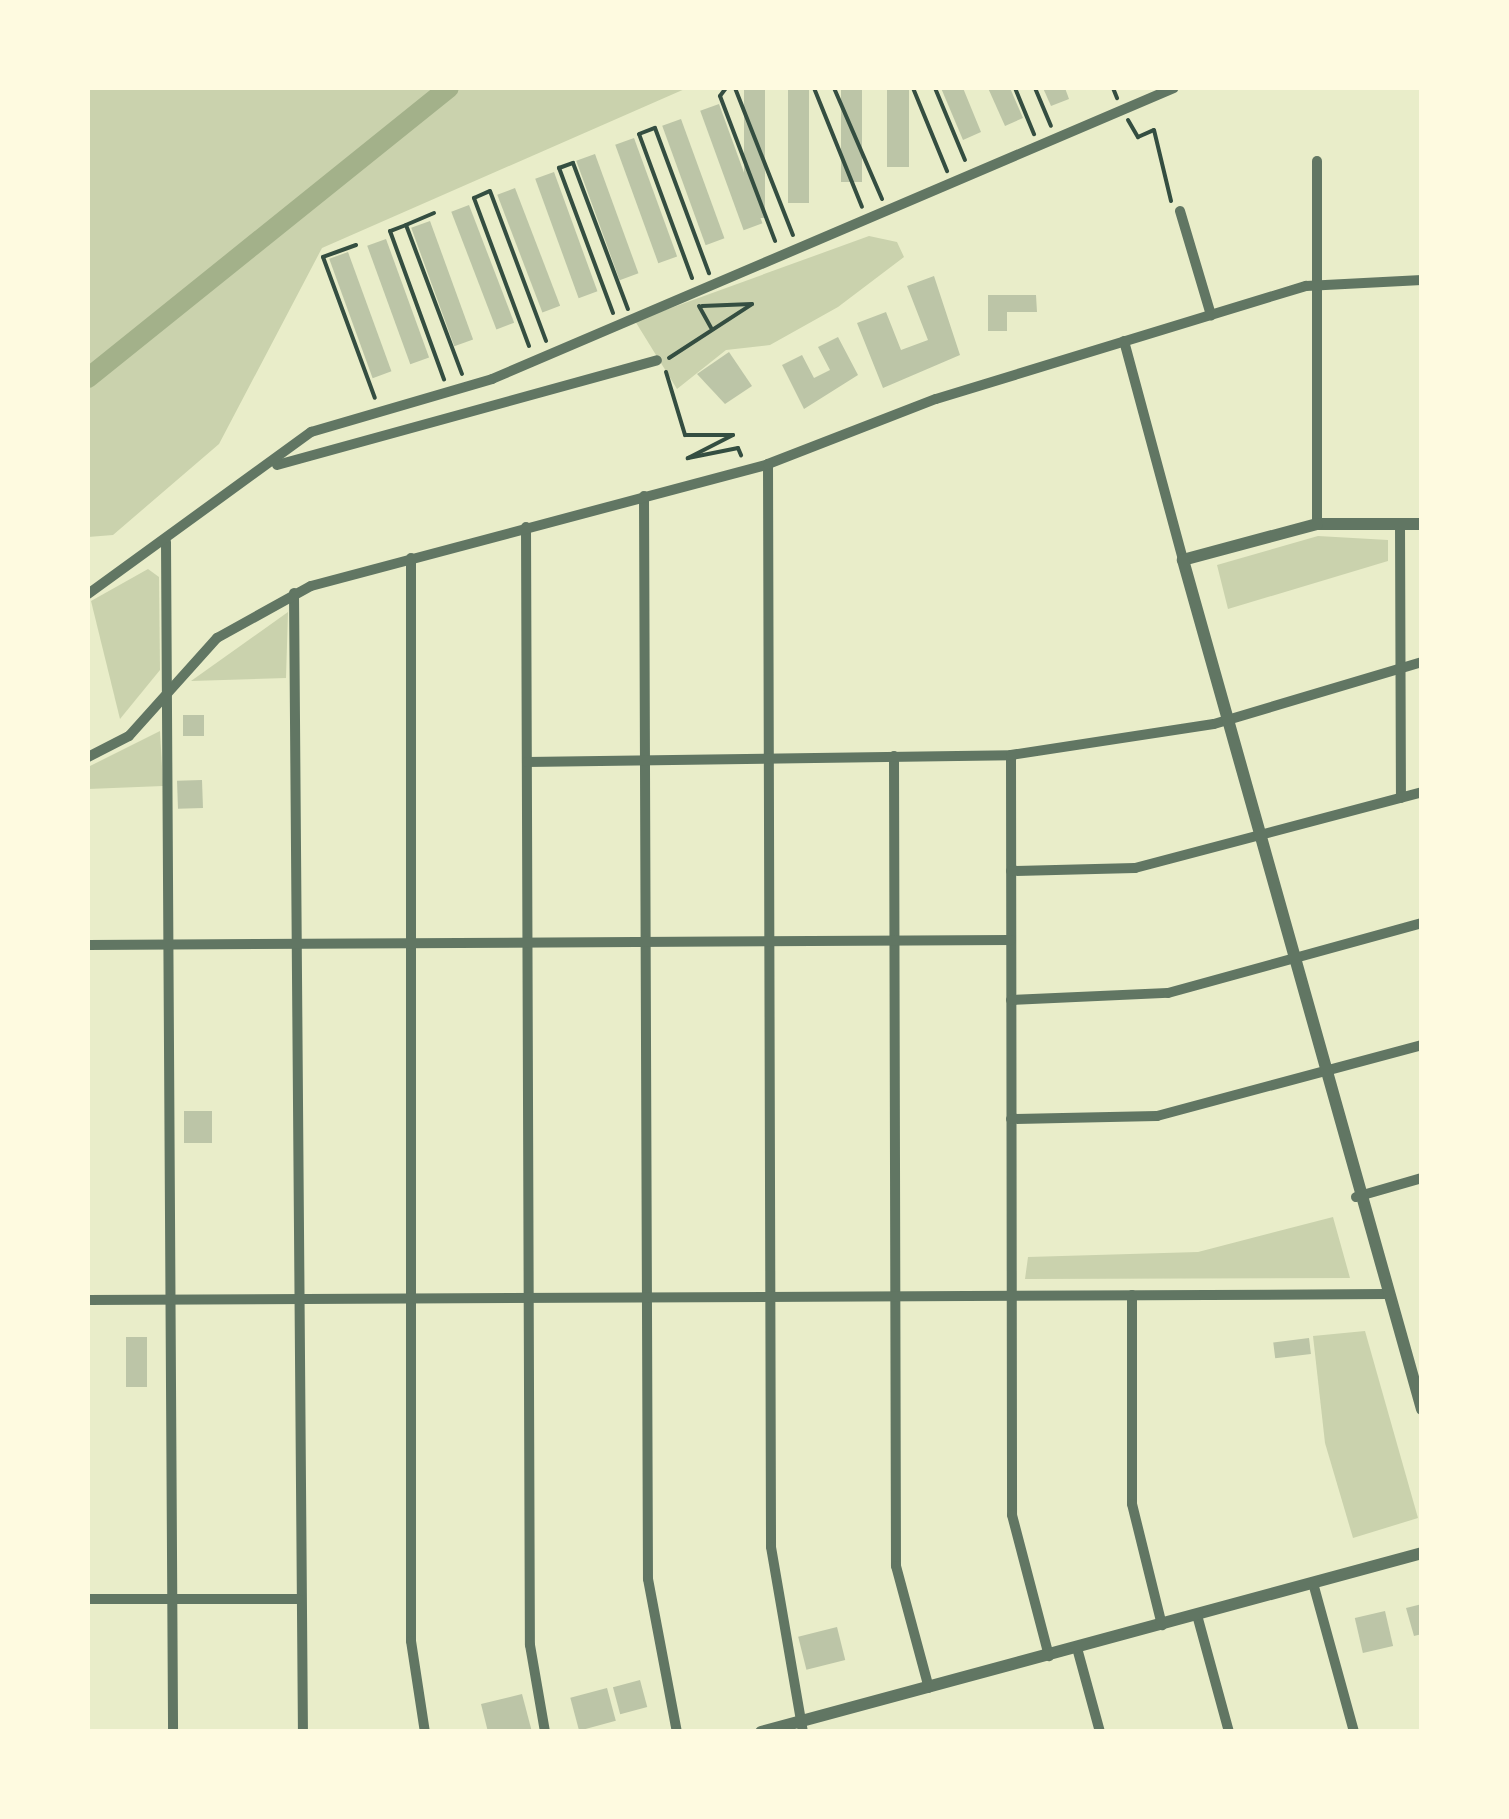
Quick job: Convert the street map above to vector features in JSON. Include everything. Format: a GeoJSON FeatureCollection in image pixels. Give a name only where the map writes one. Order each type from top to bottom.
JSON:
{"type":"FeatureCollection","features":[{"type":"Feature","properties":{"kind":"street"},"geometry":{"type":"LineString","coordinates":[[88,594],[271,466],[310,432],[467,388],[630,313],[1059,144],[1174,88]]}},
{"type":"Feature","properties":{"kind":"street"},"geometry":{"type":"LineString","coordinates":[[1316,524],[1320,283],[1317,161]]}},
{"type":"Feature","properties":{"kind":"street"},"geometry":{"type":"LineString","coordinates":[[1180,210],[1211,315]]}},
{"type":"Feature","properties":{"kind":"street"},"geometry":{"type":"LineString","coordinates":[[88,757],[129,736],[167,688],[217,638],[294,593],[410,558],[768,464],[936,399],[1320,283],[1422,280]]}},
{"type":"Feature","properties":{"kind":"street"},"geometry":{"type":"LineString","coordinates":[[1124,341],[1356,1197],[1422,1409]]}},
{"type":"Feature","properties":{"kind":"street"},"geometry":{"type":"LineString","coordinates":[[271,466],[657,360]]}},
{"type":"Feature","properties":{"kind":"street"},"geometry":{"type":"LineString","coordinates":[[768,464],[772,1566],[803,1726]]}},
{"type":"Feature","properties":{"kind":"street"},"geometry":{"type":"LineString","coordinates":[[644,496],[648,1579],[677,1732]]}},
{"type":"Feature","properties":{"kind":"street"},"geometry":{"type":"LineString","coordinates":[[1183,560],[1316,524],[1422,524]]}},
{"type":"Feature","properties":{"kind":"street"},"geometry":{"type":"LineString","coordinates":[[1400,524],[1401,798]]}},
{"type":"Feature","properties":{"kind":"street"},"geometry":{"type":"LineString","coordinates":[[526,527],[530,1662],[545,1732]]}},
{"type":"Feature","properties":{"kind":"street"},"geometry":{"type":"LineString","coordinates":[[166,542],[170,1599],[174,1732]]}},
{"type":"Feature","properties":{"kind":"street"},"geometry":{"type":"LineString","coordinates":[[410,558],[411,1641],[424,1732]]}},
{"type":"Feature","properties":{"kind":"street"},"geometry":{"type":"LineString","coordinates":[[294,593],[298,1598],[303,1732]]}},
{"type":"Feature","properties":{"kind":"street"},"geometry":{"type":"LineString","coordinates":[[528,762],[1010,756],[1227,720],[1422,662]]}},
{"type":"Feature","properties":{"kind":"street"},"geometry":{"type":"LineString","coordinates":[[894,756],[896,1566],[930,1688]]}},
{"type":"Feature","properties":{"kind":"street"},"geometry":{"type":"LineString","coordinates":[[1010,756],[1012,1515],[1049,1656]]}},
{"type":"Feature","properties":{"kind":"street"},"geometry":{"type":"LineString","coordinates":[[1011,871],[1122,870],[1260,841],[1422,792]]}},
{"type":"Feature","properties":{"kind":"street"},"geometry":{"type":"LineString","coordinates":[[1011,1000],[1146,996],[1422,923]]}},
{"type":"Feature","properties":{"kind":"street"},"geometry":{"type":"LineString","coordinates":[[88,945],[1011,940]]}},
{"type":"Feature","properties":{"kind":"street"},"geometry":{"type":"LineString","coordinates":[[1011,1119],[1157,1116],[1422,1045]]}},
{"type":"Feature","properties":{"kind":"street"},"geometry":{"type":"LineString","coordinates":[[1356,1197],[1422,1178]]}},
{"type":"Feature","properties":{"kind":"street"},"geometry":{"type":"LineString","coordinates":[[88,1300],[1388,1294]]}},
{"type":"Feature","properties":{"kind":"street"},"geometry":{"type":"LineString","coordinates":[[1132,1296],[1132,1504],[1162,1625]]}},
{"type":"Feature","properties":{"kind":"street"},"geometry":{"type":"LineString","coordinates":[[761,1732],[803,1726],[1422,1554]]}},
{"type":"Feature","properties":{"kind":"street"},"geometry":{"type":"LineString","coordinates":[[1313,1583],[1354,1732]]}},
{"type":"Feature","properties":{"kind":"street"},"geometry":{"type":"LineString","coordinates":[[88,1599],[298,1598]]}},
{"type":"Feature","properties":{"kind":"street"},"geometry":{"type":"LineString","coordinates":[[1198,1615],[1228,1732]]}},
{"type":"Feature","properties":{"kind":"street"},"geometry":{"type":"LineString","coordinates":[[1077,1648],[1100,1732]]}},
{"type":"Feature","properties":{"kind":"path"},"geometry":{"type":"LineString","coordinates":[[726,88],[720,96],[781,256]]}},
{"type":"Feature","properties":{"kind":"path"},"geometry":{"type":"LineString","coordinates":[[735,88],[799,249]]}},
{"type":"Feature","properties":{"kind":"path"},"geometry":{"type":"LineString","coordinates":[[814,88],[868,221]]}},
{"type":"Feature","properties":{"kind":"path"},"geometry":{"type":"LineString","coordinates":[[834,88],[887,213]]}},
{"type":"Feature","properties":{"kind":"path"},"geometry":{"type":"LineString","coordinates":[[912,88],[953,186]]}},
{"type":"Feature","properties":{"kind":"path"},"geometry":{"type":"LineString","coordinates":[[935,88],[972,178]]}},
{"type":"Feature","properties":{"kind":"path"},"geometry":{"type":"LineString","coordinates":[[1015,88],[1040,152]]}},
{"type":"Feature","properties":{"kind":"path"},"geometry":{"type":"LineString","coordinates":[[1035,88],[1059,144]]}},
{"type":"Feature","properties":{"kind":"path"},"geometry":{"type":"LineString","coordinates":[[1131,125],[1138,137],[1154,130],[1180,210]]}},
{"type":"Feature","properties":{"kind":"path"},"geometry":{"type":"LineString","coordinates":[[711,328],[692,290],[639,134],[655,128],[713,282]]}},
{"type":"Feature","properties":{"kind":"path"},"geometry":{"type":"LineString","coordinates":[[616,320],[559,168],[573,163],[630,313]]}},
{"type":"Feature","properties":{"kind":"path"},"geometry":{"type":"LineString","coordinates":[[535,360],[474,198],[490,192],[550,352]]}},
{"type":"Feature","properties":{"kind":"path"},"geometry":{"type":"LineString","coordinates":[[434,213],[390,231],[449,392]]}},
{"type":"Feature","properties":{"kind":"path"},"geometry":{"type":"LineString","coordinates":[[406,224],[467,388]]}},
{"type":"Feature","properties":{"kind":"path"},"geometry":{"type":"LineString","coordinates":[[356,244],[324,257],[380,412]]}},
{"type":"Feature","properties":{"kind":"path"},"geometry":{"type":"LineString","coordinates":[[698,306],[750,298],[665,364],[682,430],[702,435],[733,435],[707,451]]}},
{"type":"Feature","properties":{"kind":"path"},"geometry":{"type":"LineString","coordinates":[[702,435],[707,451]]}},
{"type":"Feature","properties":{"kind":"path"},"geometry":{"type":"LineString","coordinates":[[707,451],[738,448],[747,469]]}},
{"type":"Feature","properties":{"kind":"green space"},"geometry":{"type":"Polygon","coordinates":[[[88,88],[687,88],[322,248],[219,444],[113,535],[88,537],[88,88]]]}},
{"type":"Feature","properties":{"kind":"green space"},"geometry":{"type":"Polygon","coordinates":[[[869,236],[897,242],[904,257],[838,307],[770,345],[726,350],[677,389],[635,321],[869,236]]]}},
{"type":"Feature","properties":{"kind":"green space"},"geometry":{"type":"Polygon","coordinates":[[[1318,536],[1388,540],[1388,561],[1228,609],[1217,565],[1318,536]]]}},
{"type":"Feature","properties":{"kind":"green space"},"geometry":{"type":"Polygon","coordinates":[[[148,569],[159,577],[160,670],[120,719],[91,601],[148,569]]]}},
{"type":"Feature","properties":{"kind":"green space"},"geometry":{"type":"Polygon","coordinates":[[[288,612],[286,678],[191,681],[288,612]]]}},
{"type":"Feature","properties":{"kind":"green space"},"geometry":{"type":"Polygon","coordinates":[[[160,731],[163,786],[88,789],[88,767],[160,731]]]}},
{"type":"Feature","properties":{"kind":"green space"},"geometry":{"type":"Polygon","coordinates":[[[1333,1217],[1350,1278],[1025,1279],[1028,1257],[1198,1252],[1333,1217]]]}},
{"type":"Feature","properties":{"kind":"green space"},"geometry":{"type":"Polygon","coordinates":[[[1365,1331],[1418,1518],[1353,1538],[1325,1443],[1313,1336],[1365,1331]]]}},
{"type":"Feature","properties":{"kind":"building"},"geometry":{"type":"Polygon","coordinates":[[[744,88],[765,88],[765,218],[744,218],[744,88]]]}},
{"type":"Feature","properties":{"kind":"building"},"geometry":{"type":"Polygon","coordinates":[[[788,88],[809,88],[809,203],[788,203],[788,88]]]}},
{"type":"Feature","properties":{"kind":"building"},"geometry":{"type":"Polygon","coordinates":[[[841,88],[862,88],[862,182],[841,182],[841,88]]]}},
{"type":"Feature","properties":{"kind":"building"},"geometry":{"type":"Polygon","coordinates":[[[887,88],[909,88],[909,167],[887,167],[887,88]]]}},
{"type":"Feature","properties":{"kind":"building"},"geometry":{"type":"Polygon","coordinates":[[[941,88],[963,88],[981,132],[963,140],[941,88]]]}},
{"type":"Feature","properties":{"kind":"building"},"geometry":{"type":"Polygon","coordinates":[[[988,88],[1010,88],[1023,118],[1005,126],[988,88]]]}},
{"type":"Feature","properties":{"kind":"building"},"geometry":{"type":"Polygon","coordinates":[[[1043,88],[1065,88],[1069,99],[1051,106],[1043,88]]]}},
{"type":"Feature","properties":{"kind":"building"},"geometry":{"type":"Polygon","coordinates":[[[719,104],[762,223],[744,230],[700,111],[719,104]]]}},
{"type":"Feature","properties":{"kind":"building"},"geometry":{"type":"Polygon","coordinates":[[[681,119],[724,238],[706,245],[662,126],[681,119]]]}},
{"type":"Feature","properties":{"kind":"building"},"geometry":{"type":"Polygon","coordinates":[[[634,138],[677,256],[658,263],[615,145],[634,138]]]}},
{"type":"Feature","properties":{"kind":"building"},"geometry":{"type":"Polygon","coordinates":[[[595,154],[638,273],[620,280],[576,161],[595,154]]]}},
{"type":"Feature","properties":{"kind":"building"},"geometry":{"type":"Polygon","coordinates":[[[554,172],[597,291],[579,298],[535,179],[554,172]]]}},
{"type":"Feature","properties":{"kind":"building"},"geometry":{"type":"Polygon","coordinates":[[[515,188],[560,306],[542,312],[497,195],[515,188]]]}},
{"type":"Feature","properties":{"kind":"building"},"geometry":{"type":"Polygon","coordinates":[[[469,205],[514,323],[496,329],[451,212],[469,205]]]}},
{"type":"Feature","properties":{"kind":"building"},"geometry":{"type":"Polygon","coordinates":[[[430,221],[473,339],[454,346],[411,228],[430,221]]]}},
{"type":"Feature","properties":{"kind":"building"},"geometry":{"type":"Polygon","coordinates":[[[386,239],[429,357],[410,364],[367,246],[386,239]]]}},
{"type":"Feature","properties":{"kind":"building"},"geometry":{"type":"Polygon","coordinates":[[[348,252],[391,371],[373,378],[329,259],[348,252]]]}},
{"type":"Feature","properties":{"kind":"building"},"geometry":{"type":"Polygon","coordinates":[[[934,276],[960,355],[883,388],[857,323],[886,312],[901,350],[928,340],[907,286],[934,276]]]}},
{"type":"Feature","properties":{"kind":"building"},"geometry":{"type":"Polygon","coordinates":[[[988,295],[1036,295],[1037,312],[1007,312],[1007,331],[988,331],[988,295]]]}},
{"type":"Feature","properties":{"kind":"building"},"geometry":{"type":"Polygon","coordinates":[[[838,337],[858,375],[804,409],[782,365],[802,355],[814,378],[830,370],[818,347],[838,337]]]}},
{"type":"Feature","properties":{"kind":"building"},"geometry":{"type":"Polygon","coordinates":[[[729,352],[752,386],[725,404],[697,374],[729,352]]]}},
{"type":"Feature","properties":{"kind":"building"},"geometry":{"type":"Polygon","coordinates":[[[183,715],[204,715],[204,736],[183,736],[183,715]]]}},
{"type":"Feature","properties":{"kind":"building"},"geometry":{"type":"Polygon","coordinates":[[[202,780],[203,808],[178,809],[177,781],[202,780]]]}},
{"type":"Feature","properties":{"kind":"building"},"geometry":{"type":"Polygon","coordinates":[[[184,1111],[212,1111],[212,1143],[184,1143],[184,1111]]]}},
{"type":"Feature","properties":{"kind":"building"},"geometry":{"type":"Polygon","coordinates":[[[126,1337],[147,1337],[147,1387],[126,1387],[126,1337]]]}},
{"type":"Feature","properties":{"kind":"building"},"geometry":{"type":"Polygon","coordinates":[[[1309,1338],[1311,1354],[1275,1358],[1273,1342],[1309,1338]]]}},
{"type":"Feature","properties":{"kind":"building"},"geometry":{"type":"Polygon","coordinates":[[[1422,1604],[1422,1634],[1414,1636],[1406,1608],[1422,1604]]]}},
{"type":"Feature","properties":{"kind":"building"},"geometry":{"type":"Polygon","coordinates":[[[1385,1611],[1393,1646],[1363,1653],[1355,1618],[1385,1611]]]}},
{"type":"Feature","properties":{"kind":"building"},"geometry":{"type":"Polygon","coordinates":[[[837,1627],[845,1660],[806,1670],[798,1637],[837,1627]]]}},
{"type":"Feature","properties":{"kind":"building"},"geometry":{"type":"Polygon","coordinates":[[[640,1680],[647,1707],[620,1714],[613,1687],[640,1680]]]}},
{"type":"Feature","properties":{"kind":"building"},"geometry":{"type":"Polygon","coordinates":[[[607,1688],[616,1721],[579,1731],[570,1698],[607,1688]]]}},
{"type":"Feature","properties":{"kind":"building"},"geometry":{"type":"Polygon","coordinates":[[[522,1694],[532,1732],[488,1732],[481,1704],[522,1694]]]}},
{"type":"Feature","properties":{"kind":"waterway"},"geometry":{"type":"LineString","coordinates":[[88,378],[449,88]]}}]}
